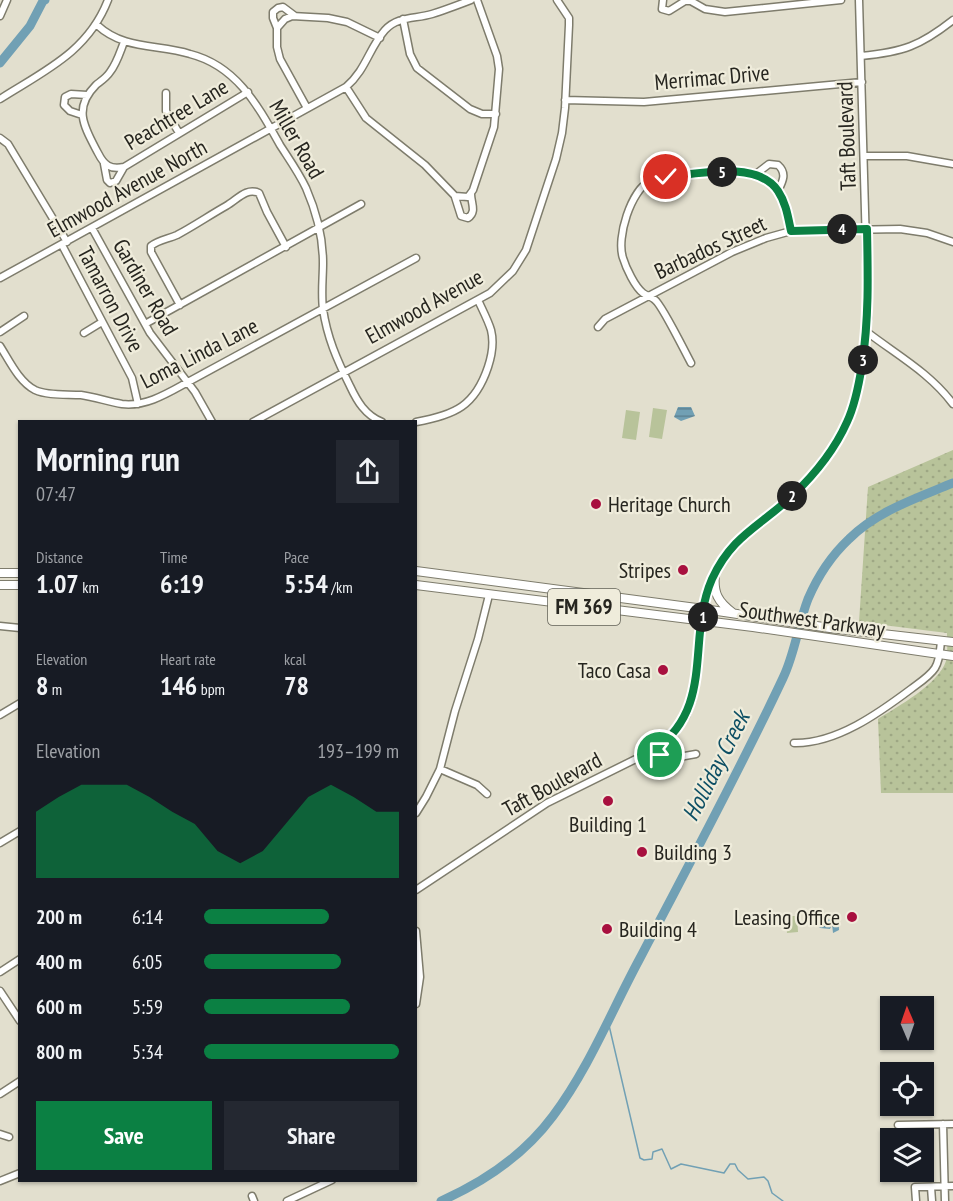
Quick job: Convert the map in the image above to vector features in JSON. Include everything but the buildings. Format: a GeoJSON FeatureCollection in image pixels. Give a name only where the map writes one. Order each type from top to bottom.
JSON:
{"type":"FeatureCollection","features":[{"type":"Feature","properties":{"kind":"main road","name":"Southwest Parkway"},"geometry":{"type":"LineString","coordinates":[[417,571],[830,628],[953,642]]}},
{"type":"Feature","properties":{"kind":"main road"},"geometry":{"type":"LineString","coordinates":[[0,573],[18,573]]}},
{"type":"Feature","properties":{"kind":"main road"},"geometry":{"type":"LineString","coordinates":[[715,574],[716,595],[721,604],[734,614]]}},
{"type":"Feature","properties":{"kind":"main road"},"geometry":{"type":"LineString","coordinates":[[0,585],[18,585]]}},
{"type":"Feature","properties":{"kind":"main road","name":"Southwest Parkway"},"geometry":{"type":"LineString","coordinates":[[417,585],[753,627],[953,656]]}},
{"type":"Feature","properties":{"kind":"main road"},"geometry":{"type":"LineString","coordinates":[[605,596],[606,609]]}},
{"type":"Feature","properties":{"kind":"street"},"geometry":{"type":"LineString","coordinates":[[0,16],[7,0]]}},
{"type":"Feature","properties":{"kind":"street"},"geometry":{"type":"LineString","coordinates":[[0,99],[72,52],[97,25],[108,0]]}},
{"type":"Feature","properties":{"kind":"street"},"geometry":{"type":"LineString","coordinates":[[471,0],[431,14],[394,23],[380,38],[365,66],[346,87],[366,118],[425,165],[455,196],[461,216],[468,218],[473,214],[471,194],[494,127],[496,114],[498,56],[477,0]]}},
{"type":"Feature","properties":{"kind":"street","name":"Elmwood Avenue"},"geometry":{"type":"LineString","coordinates":[[257,420],[478,300],[507,278],[526,250],[560,145],[570,25],[569,18],[557,0]]}},
{"type":"Feature","properties":{"kind":"street"},"geometry":{"type":"LineString","coordinates":[[663,0],[662,9],[669,11],[689,0],[705,9],[716,11],[763,4],[842,0]]}},
{"type":"Feature","properties":{"kind":"street","name":"Taft Boulevard"},"geometry":{"type":"LineString","coordinates":[[417,889],[548,803],[654,750],[672,737],[686,716],[692,700],[704,609],[715,574],[735,543],[792,497],[821,464],[839,439],[848,421],[855,400],[867,332],[867,229],[859,0]]}},
{"type":"Feature","properties":{"kind":"street"},"geometry":{"type":"LineString","coordinates":[[295,16],[283,7],[273,12],[278,28],[277,47],[280,59],[307,108]]}},
{"type":"Feature","properties":{"kind":"street"},"geometry":{"type":"LineString","coordinates":[[278,28],[285,19],[295,16],[340,20],[380,38]]}},
{"type":"Feature","properties":{"kind":"street"},"geometry":{"type":"LineString","coordinates":[[403,19],[410,54],[417,68],[470,109],[482,114],[496,114]]}},
{"type":"Feature","properties":{"kind":"street"},"geometry":{"type":"LineString","coordinates":[[861,56],[886,54],[915,46],[932,37],[953,20]]}},
{"type":"Feature","properties":{"kind":"street","name":"Miller Road"},"geometry":{"type":"LineString","coordinates":[[97,25],[106,33],[124,42],[202,57],[226,71],[248,92],[306,189],[322,246],[323,308],[329,342],[359,404],[378,420]]}},
{"type":"Feature","properties":{"kind":"street","name":"Peachtree Lane"},"geometry":{"type":"LineString","coordinates":[[123,167],[116,181],[110,183],[106,180],[104,164],[87,132],[82,115],[70,111],[64,105],[65,97],[71,94],[87,95],[111,72],[124,42]]}},
{"type":"Feature","properties":{"kind":"street","name":"Merrimac Drive"},"geometry":{"type":"LineString","coordinates":[[565,99],[644,102],[862,82]]}},
{"type":"Feature","properties":{"kind":"street","name":"Elmwood Avenue North"},"geometry":{"type":"LineString","coordinates":[[0,278],[346,87]]}},
{"type":"Feature","properties":{"kind":"street","name":"Peachtree Lane"},"geometry":{"type":"LineString","coordinates":[[104,164],[112,168],[123,167],[248,92]]}},
{"type":"Feature","properties":{"kind":"street"},"geometry":{"type":"LineString","coordinates":[[166,93],[166,111],[179,133]]}},
{"type":"Feature","properties":{"kind":"street"},"geometry":{"type":"LineString","coordinates":[[82,115],[87,95]]}},
{"type":"Feature","properties":{"kind":"street","name":"Tamarron Drive"},"geometry":{"type":"LineString","coordinates":[[0,138],[8,144],[65,243],[102,322],[132,378],[138,404]]}},
{"type":"Feature","properties":{"kind":"street"},"geometry":{"type":"LineString","coordinates":[[864,156],[907,156],[952,164],[953,156]]}},
{"type":"Feature","properties":{"kind":"street"},"geometry":{"type":"LineString","coordinates":[[756,174],[769,164],[778,165],[783,169],[784,177],[778,191]]}},
{"type":"Feature","properties":{"kind":"street"},"geometry":{"type":"LineString","coordinates":[[691,363],[656,300],[641,292],[623,258],[621,232],[635,195],[641,186],[651,180],[666,177],[735,172],[756,174],[768,180],[778,191],[786,208],[791,231]]}},
{"type":"Feature","properties":{"kind":"street"},"geometry":{"type":"LineString","coordinates":[[180,305],[151,252],[151,246],[177,235],[232,203],[243,194],[251,191],[260,193],[267,212],[286,247]]}},
{"type":"Feature","properties":{"kind":"street"},"geometry":{"type":"LineString","coordinates":[[455,196],[464,198],[471,194]]}},
{"type":"Feature","properties":{"kind":"street"},"geometry":{"type":"LineString","coordinates":[[145,324],[361,204]]}},
{"type":"Feature","properties":{"kind":"street","name":"Gardiner Road"},"geometry":{"type":"LineString","coordinates":[[92,228],[145,324],[164,353],[188,382],[211,420]]}},
{"type":"Feature","properties":{"kind":"street","name":"Barbados Street"},"geometry":{"type":"LineString","coordinates":[[598,327],[605,319],[732,252],[791,231],[867,229],[917,231],[953,242]]}},
{"type":"Feature","properties":{"kind":"street","name":"Loma Linda Lane"},"geometry":{"type":"LineString","coordinates":[[0,346],[16,372],[34,389],[46,393],[87,396],[121,404],[138,404],[188,382],[416,258]]}},
{"type":"Feature","properties":{"kind":"street"},"geometry":{"type":"LineString","coordinates":[[417,422],[447,415],[463,407],[479,390],[491,359],[492,342],[490,329],[478,300]]}},
{"type":"Feature","properties":{"kind":"street"},"geometry":{"type":"LineString","coordinates":[[0,332],[24,316]]}},
{"type":"Feature","properties":{"kind":"street"},"geometry":{"type":"LineString","coordinates":[[84,333],[102,322]]}},
{"type":"Feature","properties":{"kind":"street"},"geometry":{"type":"LineString","coordinates":[[867,332],[912,363],[937,385],[953,404]]}},
{"type":"Feature","properties":{"kind":"street"},"geometry":{"type":"LineString","coordinates":[[417,811],[440,770],[489,595]]}},
{"type":"Feature","properties":{"kind":"street"},"geometry":{"type":"LineString","coordinates":[[0,626],[18,628]]}},
{"type":"Feature","properties":{"kind":"street"},"geometry":{"type":"LineString","coordinates":[[794,743],[837,734],[866,721],[936,668],[941,640]]}},
{"type":"Feature","properties":{"kind":"street"},"geometry":{"type":"LineString","coordinates":[[0,716],[18,705]]}},
{"type":"Feature","properties":{"kind":"street"},"geometry":{"type":"LineString","coordinates":[[654,750],[668,759],[696,754]]}},
{"type":"Feature","properties":{"kind":"street"},"geometry":{"type":"LineString","coordinates":[[440,770],[477,785],[487,794]]}},
{"type":"Feature","properties":{"kind":"street"},"geometry":{"type":"LineString","coordinates":[[0,843],[18,832]]}},
{"type":"Feature","properties":{"kind":"street"},"geometry":{"type":"LineString","coordinates":[[417,942],[420,977],[417,1001]]}},
{"type":"Feature","properties":{"kind":"street"},"geometry":{"type":"LineString","coordinates":[[0,972],[18,960]]}},
{"type":"Feature","properties":{"kind":"street"},"geometry":{"type":"LineString","coordinates":[[0,992],[18,1018]]}},
{"type":"Feature","properties":{"kind":"street"},"geometry":{"type":"LineString","coordinates":[[0,1094],[18,1082]]}},
{"type":"Feature","properties":{"kind":"street"},"geometry":{"type":"LineString","coordinates":[[898,1125],[953,1124]]}},
{"type":"Feature","properties":{"kind":"street"},"geometry":{"type":"LineString","coordinates":[[943,1125],[949,1186],[945,1201]]}},
{"type":"Feature","properties":{"kind":"street"},"geometry":{"type":"LineString","coordinates":[[0,1134],[9,1137]]}},
{"type":"Feature","properties":{"kind":"street"},"geometry":{"type":"LineString","coordinates":[[0,1181],[18,1174]]}},
{"type":"Feature","properties":{"kind":"street"},"geometry":{"type":"LineString","coordinates":[[287,1201],[322,1183]]}},
{"type":"Feature","properties":{"kind":"street"},"geometry":{"type":"LineString","coordinates":[[916,1201],[915,1187],[949,1186]]}},
{"type":"Feature","properties":{"kind":"street"},"geometry":{"type":"LineString","coordinates":[[931,1187],[932,1201]]}},
{"type":"Feature","properties":{"kind":"green space"},"geometry":{"type":"Polygon","coordinates":[[[653,408],[667,410],[662,439],[649,437],[653,408]]]}},
{"type":"Feature","properties":{"kind":"green space"},"geometry":{"type":"Polygon","coordinates":[[[626,410],[640,412],[636,440],[622,438],[626,410]]]}},
{"type":"Feature","properties":{"kind":"green space"},"geometry":{"type":"Polygon","coordinates":[[[953,450],[953,793],[881,793],[878,719],[917,694],[942,670],[946,661],[947,633],[859,622],[868,487],[953,450]]]}},
{"type":"Feature","properties":{"kind":"green space"},"geometry":{"type":"Polygon","coordinates":[[[786,916],[797,916],[798,932],[787,933],[786,916]]]}},
{"type":"Feature","properties":{"kind":"water"},"geometry":{"type":"Polygon","coordinates":[[[678,407],[691,407],[695,416],[681,421],[674,417],[678,407]]]}},
{"type":"Feature","properties":{"kind":"water"},"geometry":{"type":"Polygon","coordinates":[[[835,913],[838,913],[839,930],[833,933],[832,924],[830,929],[820,928],[818,925],[820,919],[834,920],[835,913]]]}},
{"type":"Feature","properties":{"kind":"waterway"},"geometry":{"type":"LineString","coordinates":[[0,63],[30,26],[45,0]]}},
{"type":"Feature","properties":{"kind":"waterway","name":"Holliday Creek"},"geometry":{"type":"LineString","coordinates":[[441,1201],[488,1176],[516,1155],[542,1130],[578,1079],[766,714],[794,649],[808,599],[831,559],[849,539],[872,521],[898,506],[953,483]]}},
{"type":"Feature","properties":{"kind":"waterway"},"geometry":{"type":"LineString","coordinates":[[608,1021],[640,1158],[652,1159],[653,1152],[662,1149],[671,1169],[681,1164],[724,1173],[730,1164],[735,1164],[748,1179],[764,1177],[772,1193],[783,1201]]}},
{"type":"Feature","properties":{"kind":"place","name":"Heritage Church"},"geometry":{"type":"Point","coordinates":[596,504]}},
{"type":"Feature","properties":{"kind":"place","name":"Stripes"},"geometry":{"type":"Point","coordinates":[683,570]}},
{"type":"Feature","properties":{"kind":"place","name":"Taco Casa"},"geometry":{"type":"Point","coordinates":[663,670]}},
{"type":"Feature","properties":{"kind":"place","name":"Building 1"},"geometry":{"type":"Point","coordinates":[608,801]}},
{"type":"Feature","properties":{"kind":"place","name":"Building 3"},"geometry":{"type":"Point","coordinates":[642,852]}},
{"type":"Feature","properties":{"kind":"place","name":"Leasing Office"},"geometry":{"type":"Point","coordinates":[852,917]}},
{"type":"Feature","properties":{"kind":"place","name":"Building 4"},"geometry":{"type":"Point","coordinates":[607,929]}},
{"type":"Feature","properties":{"kind":"route"},"geometry":{"type":"LineString","coordinates":[[660,755],[654,750],[672,737],[686,716],[692,700],[704,609],[712,578],[721,562],[745,533],[792,497],[805,483],[839,439],[848,421],[860,378],[867,332],[868,284],[867,229],[791,231],[784,200],[774,185],[756,174],[744,172],[666,177]]}}]}
